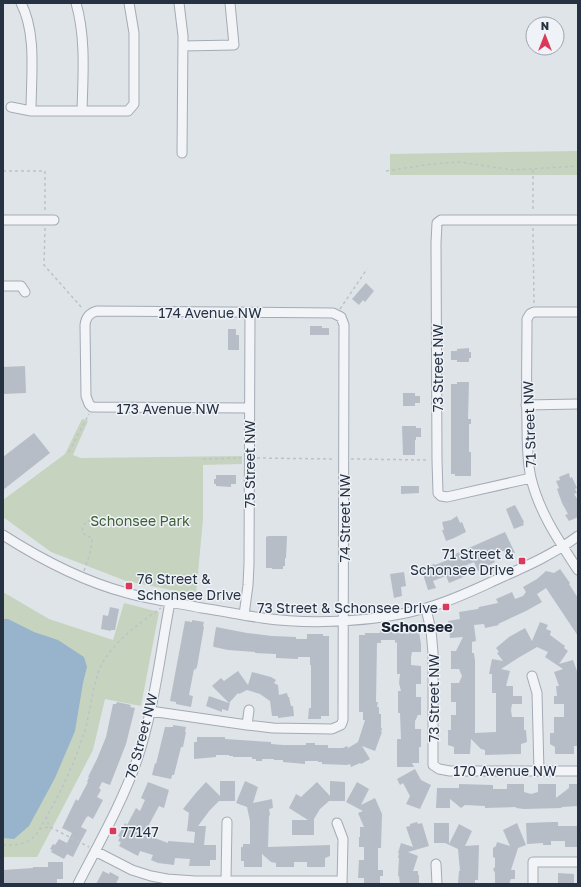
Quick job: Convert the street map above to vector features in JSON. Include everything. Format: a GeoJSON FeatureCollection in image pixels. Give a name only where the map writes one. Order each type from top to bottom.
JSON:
{"type":"FeatureCollection","features":[{"type":"Feature","properties":{"kind":"street"},"geometry":{"type":"LineString","coordinates":[[21,3],[28,19],[31,38],[31,111]]}},
{"type":"Feature","properties":{"kind":"street"},"geometry":{"type":"LineString","coordinates":[[76,3],[81,24],[82,38],[82,111]]}},
{"type":"Feature","properties":{"kind":"street"},"geometry":{"type":"LineString","coordinates":[[11,107],[31,111],[128,111],[134,104],[134,33],[129,3]]}},
{"type":"Feature","properties":{"kind":"street"},"geometry":{"type":"LineString","coordinates":[[179,3],[183,46],[182,152]]}},
{"type":"Feature","properties":{"kind":"street"},"geometry":{"type":"LineString","coordinates":[[183,46],[234,45],[230,3]]}},
{"type":"Feature","properties":{"kind":"street"},"geometry":{"type":"LineString","coordinates":[[3,220],[49,222]]}},
{"type":"Feature","properties":{"kind":"street","name":"73 Street NW"},"geometry":{"type":"LineString","coordinates":[[531,478],[447,497],[441,496],[438,493],[436,243],[437,223],[441,220],[533,220]]}},
{"type":"Feature","properties":{"kind":"street"},"geometry":{"type":"LineString","coordinates":[[533,220],[578,220]]}},
{"type":"Feature","properties":{"kind":"street"},"geometry":{"type":"LineString","coordinates":[[3,286],[21,286],[25,292]]}},
{"type":"Feature","properties":{"kind":"street","name":"174 Avenue NW"},"geometry":{"type":"LineString","coordinates":[[88,316],[92,312],[97,311],[336,314]]}},
{"type":"Feature","properties":{"kind":"street","name":"75 Street NW"},"geometry":{"type":"LineString","coordinates":[[244,615],[248,574],[250,312]]}},
{"type":"Feature","properties":{"kind":"street"},"geometry":{"type":"LineString","coordinates":[[532,313],[578,312]]}},
{"type":"Feature","properties":{"kind":"street","name":"71 Street NW"},"geometry":{"type":"LineString","coordinates":[[532,313],[527,319],[526,405],[527,450],[531,478],[546,517],[578,570]]}},
{"type":"Feature","properties":{"kind":"street","name":"74 Street NW"},"geometry":{"type":"LineString","coordinates":[[247,725],[273,728],[328,729],[341,725],[343,715],[344,620],[344,325],[341,317],[336,314]]}},
{"type":"Feature","properties":{"kind":"street"},"geometry":{"type":"LineString","coordinates":[[88,316],[85,325],[86,396],[90,406]]}},
{"type":"Feature","properties":{"kind":"street"},"geometry":{"type":"LineString","coordinates":[[526,405],[578,404]]}},
{"type":"Feature","properties":{"kind":"street","name":"173 Avenue NW"},"geometry":{"type":"LineString","coordinates":[[90,406],[249,408]]}},
{"type":"Feature","properties":{"kind":"street"},"geometry":{"type":"LineString","coordinates":[[3,535],[45,561],[90,581],[126,593],[244,615],[284,620],[323,622],[392,615],[426,609],[480,588],[538,561],[563,547],[578,536]]}},
{"type":"Feature","properties":{"kind":"street","name":"76 Street NW"},"geometry":{"type":"LineString","coordinates":[[78,884],[126,790],[137,760],[150,711],[170,602]]}},
{"type":"Feature","properties":{"kind":"street","name":"73 Street NW"},"geometry":{"type":"LineString","coordinates":[[426,609],[431,630],[433,653],[433,765]]}},
{"type":"Feature","properties":{"kind":"street"},"geometry":{"type":"LineString","coordinates":[[532,676],[537,693],[539,771]]}},
{"type":"Feature","properties":{"kind":"street"},"geometry":{"type":"LineString","coordinates":[[150,711],[247,725],[249,710]]}},
{"type":"Feature","properties":{"kind":"street","name":"170 Avenue NW"},"geometry":{"type":"LineString","coordinates":[[433,765],[439,769],[450,770],[578,771]]}},
{"type":"Feature","properties":{"kind":"street"},"geometry":{"type":"LineString","coordinates":[[226,881],[227,822]]}},
{"type":"Feature","properties":{"kind":"street"},"geometry":{"type":"LineString","coordinates":[[95,851],[132,870],[151,876],[187,881],[342,882],[343,839],[337,823]]}},
{"type":"Feature","properties":{"kind":"street"},"geometry":{"type":"LineString","coordinates":[[533,884],[533,862],[578,862]]}},
{"type":"Feature","properties":{"kind":"street"},"geometry":{"type":"LineString","coordinates":[[436,864],[436,884]]}},
{"type":"Feature","properties":{"kind":"path"},"geometry":{"type":"LineString","coordinates":[[386,171],[432,164],[460,162],[513,170],[533,170],[578,166]]}},
{"type":"Feature","properties":{"kind":"path"},"geometry":{"type":"LineString","coordinates":[[532,313],[533,170]]}},
{"type":"Feature","properties":{"kind":"path"},"geometry":{"type":"LineString","coordinates":[[3,171],[45,171],[45,214]]}},
{"type":"Feature","properties":{"kind":"path"},"geometry":{"type":"LineString","coordinates":[[49,222],[44,265],[88,316]]}},
{"type":"Feature","properties":{"kind":"path"},"geometry":{"type":"LineString","coordinates":[[336,314],[367,269]]}},
{"type":"Feature","properties":{"kind":"path"},"geometry":{"type":"LineString","coordinates":[[70,452],[90,406]]}},
{"type":"Feature","properties":{"kind":"path"},"geometry":{"type":"LineString","coordinates":[[203,459],[437,460]]}},
{"type":"Feature","properties":{"kind":"path"},"geometry":{"type":"LineString","coordinates":[[84,571],[91,550],[92,537],[88,537],[84,534],[82,527],[85,523],[93,521],[98,524],[101,523],[103,519],[98,515],[93,521]]}},
{"type":"Feature","properties":{"kind":"path"},"geometry":{"type":"LineString","coordinates":[[3,845],[22,844],[32,838],[39,829],[69,773],[78,750],[89,716],[97,678],[106,657],[136,626],[170,602]]}},
{"type":"Feature","properties":{"kind":"path"},"geometry":{"type":"LineString","coordinates":[[46,816],[50,826],[95,851]]}},
{"type":"Feature","properties":{"kind":"path"},"geometry":{"type":"LineString","coordinates":[[39,829],[50,826]]}},
{"type":"Feature","properties":{"kind":"green space"},"geometry":{"type":"Polygon","coordinates":[[[578,151],[578,175],[390,175],[390,154],[578,151]]]}},
{"type":"Feature","properties":{"kind":"green space","name":"Schonsee Park"},"geometry":{"type":"Polygon","coordinates":[[[82,419],[88,421],[73,455],[81,458],[242,456],[242,464],[203,465],[203,519],[196,595],[126,581],[51,552],[3,517],[3,500],[65,454],[82,419]]]}},
{"type":"Feature","properties":{"kind":"green space"},"geometry":{"type":"Polygon","coordinates":[[[3,592],[49,619],[113,640],[124,603],[159,612],[141,706],[105,699],[93,750],[37,857],[3,857],[3,592]]]}},
{"type":"Feature","properties":{"kind":"water"},"geometry":{"type":"Polygon","coordinates":[[[3,619],[8,619],[34,632],[58,640],[84,657],[87,667],[75,731],[55,778],[29,826],[14,839],[3,838],[3,619]]]}},
{"type":"Feature","properties":{"kind":"building"},"geometry":{"type":"Polygon","coordinates":[[[366,283],[374,291],[365,302],[363,300],[359,305],[352,299],[366,283]]]}},
{"type":"Feature","properties":{"kind":"building"},"geometry":{"type":"Polygon","coordinates":[[[310,326],[322,326],[322,328],[329,328],[329,335],[310,335],[310,326]]]}},
{"type":"Feature","properties":{"kind":"building"},"geometry":{"type":"Polygon","coordinates":[[[228,329],[236,329],[236,335],[239,335],[239,350],[228,350],[228,329]]]}},
{"type":"Feature","properties":{"kind":"building"},"geometry":{"type":"Polygon","coordinates":[[[469,348],[471,358],[469,358],[469,362],[457,362],[457,360],[451,360],[451,351],[469,348]]]}},
{"type":"Feature","properties":{"kind":"building"},"geometry":{"type":"Polygon","coordinates":[[[25,366],[26,393],[3,394],[3,367],[25,366]]]}},
{"type":"Feature","properties":{"kind":"building"},"geometry":{"type":"Polygon","coordinates":[[[457,382],[469,382],[468,419],[471,419],[471,424],[469,424],[469,452],[471,452],[471,476],[455,476],[455,474],[451,474],[451,384],[457,384],[457,382]]]}},
{"type":"Feature","properties":{"kind":"building"},"geometry":{"type":"Polygon","coordinates":[[[403,393],[415,393],[415,396],[420,396],[420,403],[415,403],[415,406],[403,406],[403,393]]]}},
{"type":"Feature","properties":{"kind":"building"},"geometry":{"type":"Polygon","coordinates":[[[402,426],[416,426],[416,428],[421,428],[421,437],[416,437],[415,440],[415,455],[403,455],[402,426]]]}},
{"type":"Feature","properties":{"kind":"building"},"geometry":{"type":"Polygon","coordinates":[[[34,433],[50,453],[3,490],[3,457],[34,433]]]}},
{"type":"Feature","properties":{"kind":"building"},"geometry":{"type":"Polygon","coordinates":[[[569,473],[570,478],[572,477],[577,488],[575,489],[577,493],[574,494],[578,500],[578,517],[569,521],[565,515],[568,514],[562,503],[556,481],[560,480],[559,477],[569,473]]]}},
{"type":"Feature","properties":{"kind":"building"},"geometry":{"type":"Polygon","coordinates":[[[216,475],[236,475],[236,484],[231,484],[231,487],[216,486],[216,484],[214,484],[214,479],[216,479],[216,475]]]}},
{"type":"Feature","properties":{"kind":"building"},"geometry":{"type":"Polygon","coordinates":[[[401,486],[419,486],[419,493],[401,494],[401,486]]]}},
{"type":"Feature","properties":{"kind":"building"},"geometry":{"type":"Polygon","coordinates":[[[515,505],[524,522],[524,525],[514,529],[506,509],[515,505]]]}},
{"type":"Feature","properties":{"kind":"building"},"geometry":{"type":"Polygon","coordinates":[[[457,516],[460,523],[462,522],[466,532],[446,541],[442,530],[444,530],[442,522],[451,520],[457,516]]]}},
{"type":"Feature","properties":{"kind":"building"},"geometry":{"type":"Polygon","coordinates":[[[505,532],[515,553],[507,557],[504,551],[497,551],[492,556],[495,562],[478,571],[474,562],[462,567],[466,576],[449,583],[446,576],[433,581],[436,588],[428,590],[421,568],[435,565],[450,559],[449,558],[453,555],[505,532]]]}},
{"type":"Feature","properties":{"kind":"building"},"geometry":{"type":"Polygon","coordinates":[[[287,536],[286,558],[283,569],[266,568],[266,537],[287,536]]]}},
{"type":"Feature","properties":{"kind":"building"},"geometry":{"type":"Polygon","coordinates":[[[560,569],[578,598],[578,636],[546,588],[537,594],[542,602],[498,624],[499,625],[485,628],[484,624],[474,625],[476,641],[472,642],[472,653],[474,653],[475,661],[475,733],[496,732],[496,693],[492,693],[492,674],[489,674],[492,659],[503,661],[497,653],[499,652],[496,648],[509,637],[525,628],[532,641],[540,622],[548,625],[546,629],[551,631],[550,635],[565,646],[564,648],[568,651],[559,664],[573,660],[578,674],[578,746],[574,746],[574,754],[555,754],[555,747],[550,744],[550,733],[554,733],[554,717],[564,717],[564,704],[554,704],[554,696],[557,696],[556,686],[559,686],[554,672],[563,669],[545,657],[548,652],[537,647],[501,669],[510,671],[506,686],[513,686],[513,696],[522,696],[522,704],[512,704],[511,710],[512,717],[524,717],[524,730],[526,730],[527,742],[521,744],[521,754],[485,755],[485,750],[481,749],[471,739],[470,754],[454,754],[454,747],[448,745],[448,730],[451,730],[451,715],[456,715],[456,702],[451,702],[451,683],[459,683],[462,676],[459,669],[451,669],[451,651],[456,651],[463,637],[450,638],[448,621],[460,619],[459,612],[478,609],[479,607],[498,603],[496,599],[512,592],[515,599],[523,596],[526,592],[523,587],[537,579],[546,571],[554,573],[560,569]]]}},
{"type":"Feature","properties":{"kind":"building"},"geometry":{"type":"Polygon","coordinates":[[[404,572],[406,586],[401,587],[402,596],[394,598],[390,574],[404,572]]]}},
{"type":"Feature","properties":{"kind":"building"},"geometry":{"type":"Polygon","coordinates":[[[110,607],[119,609],[115,630],[111,631],[101,629],[103,615],[108,616],[110,607]]]}},
{"type":"Feature","properties":{"kind":"building"},"geometry":{"type":"Polygon","coordinates":[[[192,620],[204,622],[204,627],[197,667],[195,670],[194,669],[189,695],[193,696],[191,707],[176,704],[176,702],[170,701],[185,621],[192,622],[192,620]]]}},
{"type":"Feature","properties":{"kind":"building"},"geometry":{"type":"Polygon","coordinates":[[[410,626],[410,633],[419,632],[421,644],[421,652],[412,652],[411,657],[411,665],[421,666],[421,684],[416,684],[416,697],[421,697],[421,715],[418,715],[415,721],[415,729],[421,729],[421,747],[419,747],[419,763],[412,763],[414,767],[397,767],[397,739],[401,739],[400,713],[398,713],[398,691],[401,691],[399,683],[400,674],[397,674],[397,642],[395,643],[395,640],[381,640],[381,643],[377,643],[376,702],[378,702],[377,707],[379,707],[379,714],[381,714],[382,732],[375,751],[362,746],[370,759],[351,767],[350,764],[322,764],[322,762],[318,761],[305,761],[305,764],[283,762],[283,760],[274,759],[262,759],[262,761],[256,761],[256,759],[252,759],[252,757],[233,757],[229,755],[216,755],[216,757],[194,759],[194,742],[197,742],[197,737],[225,737],[225,739],[271,742],[271,744],[283,745],[306,745],[306,743],[315,743],[315,745],[328,745],[328,748],[343,748],[347,746],[348,748],[358,742],[365,720],[363,720],[363,712],[359,712],[359,635],[365,635],[365,633],[380,633],[380,630],[410,626]]]}},
{"type":"Feature","properties":{"kind":"building"},"geometry":{"type":"Polygon","coordinates":[[[216,627],[247,633],[296,637],[296,639],[307,639],[307,634],[323,634],[323,636],[329,636],[329,716],[321,716],[321,719],[308,719],[309,708],[311,708],[310,657],[298,657],[298,659],[276,658],[276,654],[228,650],[214,647],[216,627]]]}},
{"type":"Feature","properties":{"kind":"building"},"geometry":{"type":"Polygon","coordinates":[[[238,671],[248,685],[252,672],[271,677],[276,680],[274,683],[278,685],[279,695],[287,693],[289,697],[291,706],[293,706],[294,716],[278,718],[278,716],[272,716],[270,701],[260,694],[247,690],[239,694],[238,693],[229,703],[212,686],[221,678],[224,681],[238,671]]]}},
{"type":"Feature","properties":{"kind":"building"},"geometry":{"type":"Polygon","coordinates":[[[209,696],[229,703],[228,711],[222,709],[222,712],[206,706],[209,696]]]}},
{"type":"Feature","properties":{"kind":"building"},"geometry":{"type":"Polygon","coordinates":[[[117,702],[131,705],[130,707],[135,708],[126,744],[110,785],[102,782],[99,788],[101,790],[97,797],[103,800],[93,819],[88,816],[81,827],[87,830],[73,857],[67,854],[64,859],[51,852],[52,850],[50,849],[59,839],[67,843],[72,833],[62,828],[76,799],[78,801],[88,782],[88,777],[106,737],[113,704],[116,704],[117,702]]]}},
{"type":"Feature","properties":{"kind":"building"},"geometry":{"type":"Polygon","coordinates":[[[173,725],[186,727],[183,747],[181,747],[174,775],[172,775],[171,779],[152,775],[165,727],[173,727],[173,725]]]}},
{"type":"Feature","properties":{"kind":"building"},"geometry":{"type":"Polygon","coordinates":[[[415,769],[421,780],[431,785],[420,809],[406,804],[410,796],[403,783],[400,785],[397,779],[415,769]]]}},
{"type":"Feature","properties":{"kind":"building"},"geometry":{"type":"Polygon","coordinates":[[[220,781],[235,781],[235,801],[219,801],[198,826],[206,826],[204,845],[216,845],[216,860],[210,860],[210,866],[189,866],[190,859],[175,858],[174,865],[158,863],[151,860],[153,855],[140,851],[138,856],[119,846],[121,842],[118,841],[120,837],[118,836],[125,823],[127,825],[136,808],[140,811],[145,800],[141,798],[148,782],[169,790],[164,808],[159,806],[144,834],[168,843],[168,841],[194,843],[195,832],[187,831],[189,813],[183,809],[206,782],[220,796],[220,781]]]}},
{"type":"Feature","properties":{"kind":"building"},"geometry":{"type":"Polygon","coordinates":[[[245,781],[258,787],[253,803],[272,799],[273,808],[269,809],[268,847],[330,845],[330,856],[325,858],[325,867],[307,867],[307,862],[294,862],[294,867],[276,867],[276,863],[271,862],[262,854],[262,867],[244,867],[244,861],[241,861],[241,847],[243,847],[243,844],[250,844],[250,821],[247,807],[236,803],[245,781]]]}},
{"type":"Feature","properties":{"kind":"building"},"geometry":{"type":"Polygon","coordinates":[[[330,781],[345,782],[345,801],[329,801],[320,809],[314,819],[314,835],[292,835],[292,820],[308,820],[289,808],[296,794],[301,797],[317,782],[330,796],[330,781]]]}},
{"type":"Feature","properties":{"kind":"building"},"geometry":{"type":"Polygon","coordinates":[[[357,782],[369,789],[361,805],[375,798],[382,814],[381,848],[378,848],[378,870],[383,870],[383,876],[380,876],[380,884],[364,884],[364,878],[358,878],[359,860],[364,860],[364,847],[359,847],[360,827],[364,827],[358,813],[363,811],[346,802],[357,782]]]}},
{"type":"Feature","properties":{"kind":"building"},"geometry":{"type":"Polygon","coordinates":[[[459,784],[493,785],[493,789],[507,789],[507,784],[524,784],[524,792],[531,794],[538,792],[538,784],[556,784],[556,798],[569,788],[569,784],[577,784],[578,806],[524,809],[516,807],[485,808],[485,806],[465,805],[461,808],[450,799],[450,808],[436,808],[437,788],[459,788],[459,784]]]}},
{"type":"Feature","properties":{"kind":"building"},"geometry":{"type":"Polygon","coordinates":[[[417,822],[418,824],[422,823],[429,846],[408,852],[418,856],[413,871],[418,871],[419,884],[400,884],[398,876],[398,853],[401,843],[413,847],[406,827],[417,822]]]}},
{"type":"Feature","properties":{"kind":"building"},"geometry":{"type":"Polygon","coordinates":[[[558,822],[558,826],[578,826],[578,847],[565,847],[565,841],[551,841],[551,845],[543,845],[543,843],[527,844],[526,823],[558,822]]]}},
{"type":"Feature","properties":{"kind":"building"},"geometry":{"type":"Polygon","coordinates":[[[434,823],[449,823],[449,844],[459,824],[472,831],[465,846],[479,845],[478,880],[475,880],[475,884],[458,884],[460,871],[458,849],[445,843],[434,843],[434,823]]]}},
{"type":"Feature","properties":{"kind":"building"},"geometry":{"type":"Polygon","coordinates":[[[517,823],[526,845],[518,848],[511,870],[515,870],[515,879],[511,879],[509,884],[495,884],[495,873],[493,869],[495,867],[495,858],[493,857],[493,848],[496,846],[497,842],[510,846],[503,830],[517,823]]]}},
{"type":"Feature","properties":{"kind":"building"},"geometry":{"type":"Polygon","coordinates":[[[48,862],[63,862],[63,879],[57,879],[57,884],[3,884],[3,870],[48,867],[48,862]]]}},
{"type":"Feature","properties":{"kind":"building"},"geometry":{"type":"Polygon","coordinates":[[[103,871],[109,874],[110,872],[119,877],[116,884],[96,884],[103,871]]]}},
{"type":"Feature","properties":{"kind":"building"},"geometry":{"type":"Polygon","coordinates":[[[558,873],[574,874],[574,884],[558,884],[558,873]]]}},
{"type":"Feature","properties":{"kind":"place","name":"71 Street & Schonsee Drive"},"geometry":{"type":"Point","coordinates":[522,561]}},
{"type":"Feature","properties":{"kind":"place","name":"76 Street & Schonsee Drive"},"geometry":{"type":"Point","coordinates":[129,586]}},
{"type":"Feature","properties":{"kind":"place","name":"73 Street & Schonsee Drive"},"geometry":{"type":"Point","coordinates":[446,607]}},
{"type":"Feature","properties":{"kind":"place","name":"77147"},"geometry":{"type":"Point","coordinates":[113,831]}},
{"type":"Feature","properties":{"kind":"district","name":"Schonsee"},"geometry":{"type":"Point","coordinates":[417,626]}}]}
